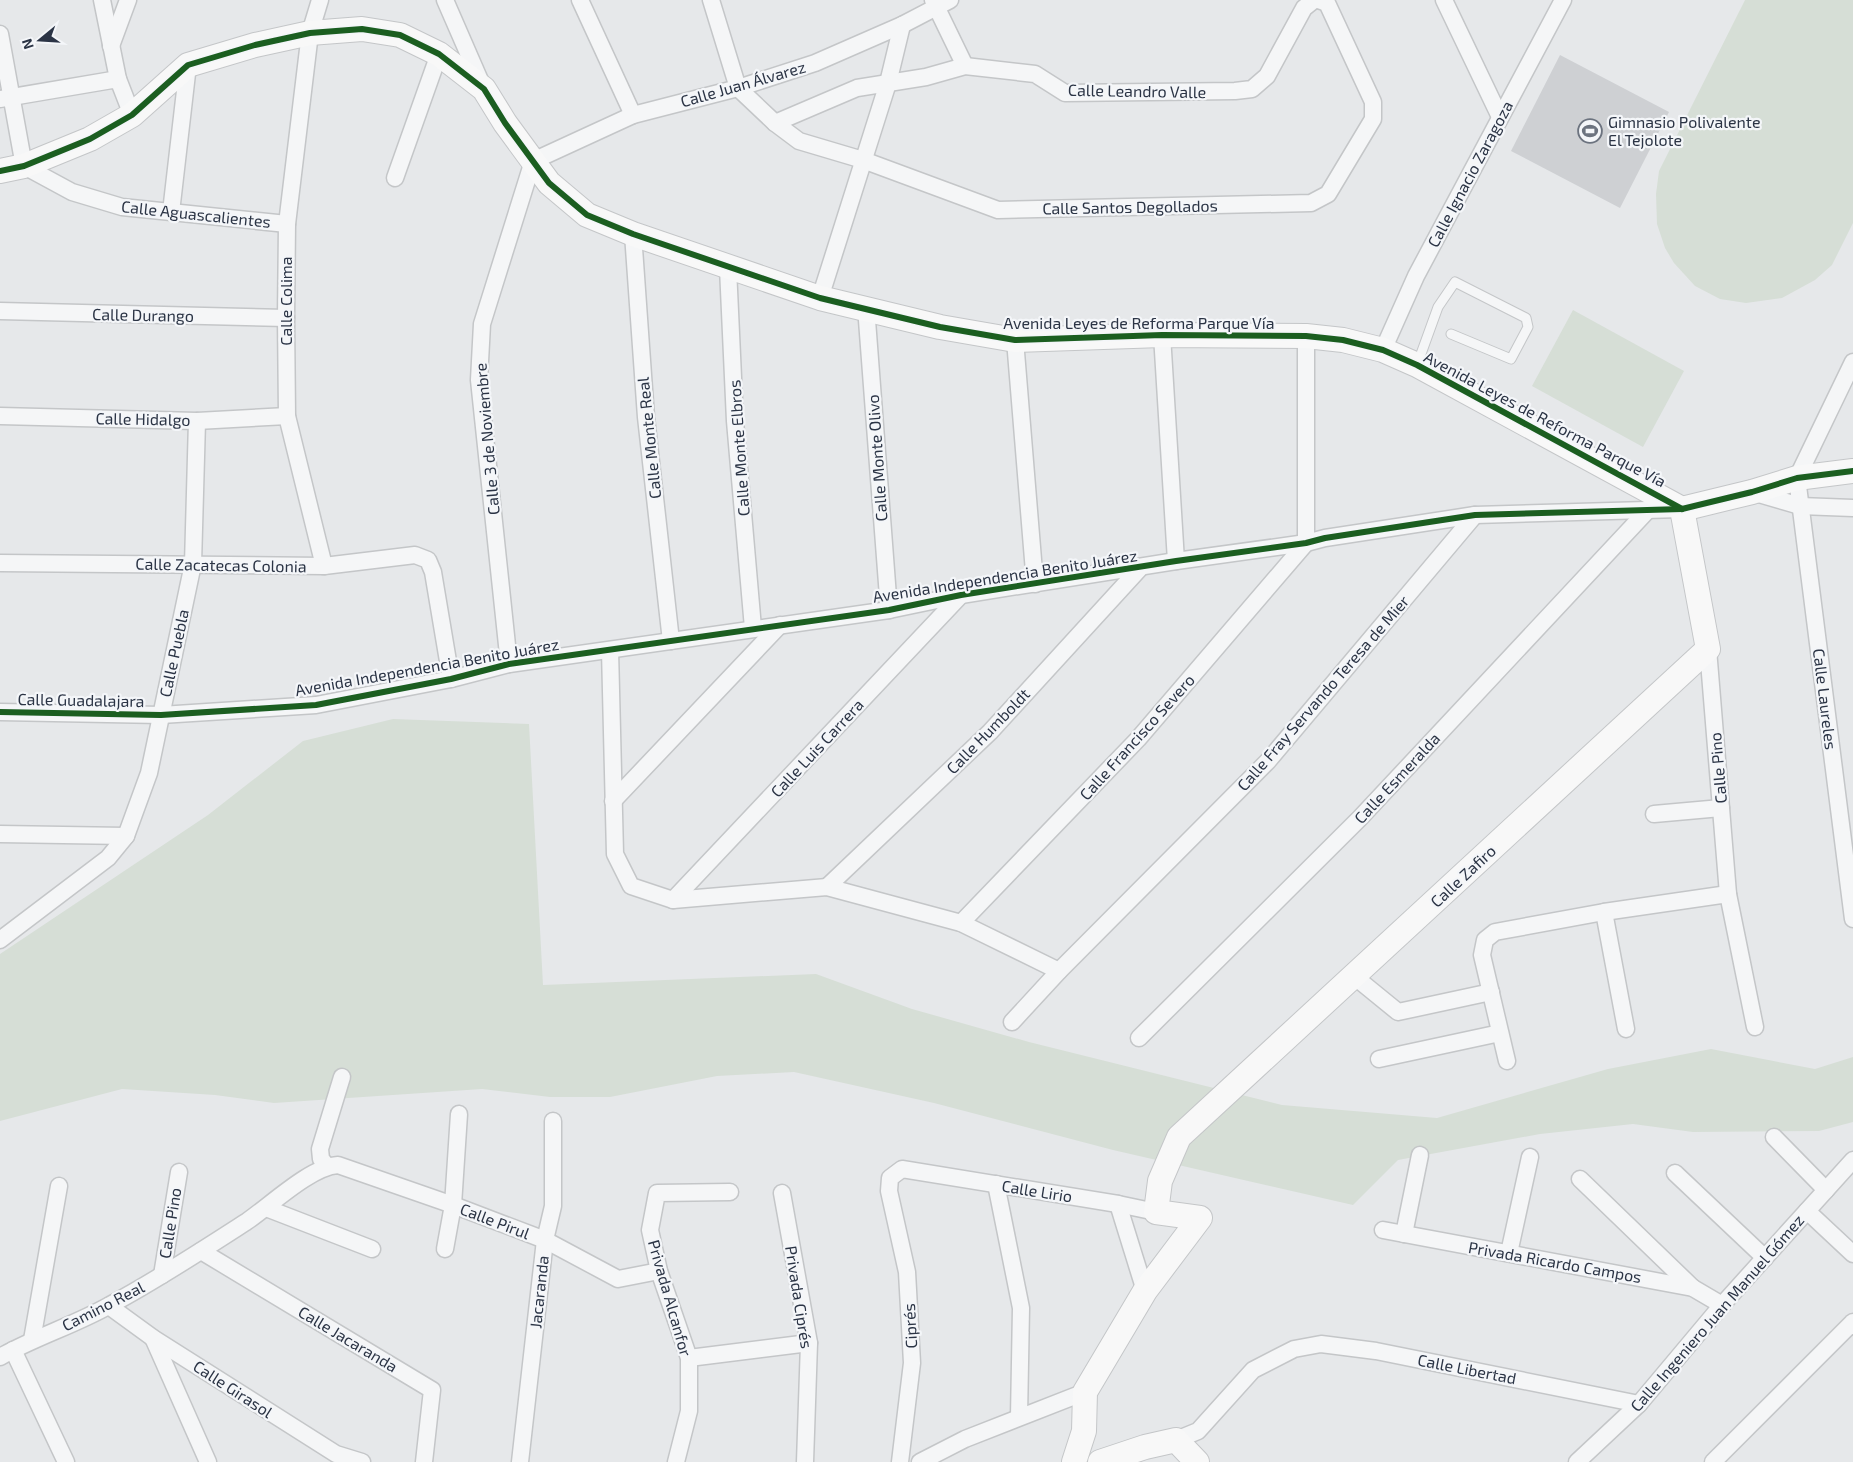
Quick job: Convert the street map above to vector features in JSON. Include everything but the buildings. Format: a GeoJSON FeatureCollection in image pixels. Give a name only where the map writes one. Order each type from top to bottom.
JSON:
{"type":"FeatureCollection","features":[{"type":"Feature","properties":{"kind":"street"},"geometry":{"type":"LineString","coordinates":[[102,0],[118,79],[132,115]]}},
{"type":"Feature","properties":{"kind":"street"},"geometry":{"type":"LineString","coordinates":[[111,46],[128,0]]}},
{"type":"Feature","properties":{"kind":"street","name":"Calle Colima"},"geometry":{"type":"LineString","coordinates":[[320,0],[310,33],[287,224],[286,318],[287,416],[324,566]]}},
{"type":"Feature","properties":{"kind":"street"},"geometry":{"type":"LineString","coordinates":[[445,0],[484,89]]}},
{"type":"Feature","properties":{"kind":"street"},"geometry":{"type":"LineString","coordinates":[[580,0],[633,115]]}},
{"type":"Feature","properties":{"kind":"street"},"geometry":{"type":"LineString","coordinates":[[711,0],[738,88]]}},
{"type":"Feature","properties":{"kind":"street","name":"Calle Santos Degollados"},"geometry":{"type":"LineString","coordinates":[[738,88],[775,123],[799,141],[863,160],[998,210],[1311,203],[1320,200],[1328,194],[1373,119],[1373,102],[1327,3],[1316,0]]}},
{"type":"Feature","properties":{"kind":"street","name":"Calle Leandro Valle"},"geometry":{"type":"LineString","coordinates":[[775,123],[857,88],[926,77],[964,66],[1035,74],[1065,93],[1235,91],[1252,89],[1267,76],[1304,8],[1316,0]]}},
{"type":"Feature","properties":{"kind":"street"},"geometry":{"type":"LineString","coordinates":[[1444,0],[1500,117]]}},
{"type":"Feature","properties":{"kind":"street","name":"Calle Ignacio Zaragoza"},"geometry":{"type":"LineString","coordinates":[[1382,350],[1416,276],[1563,0]]}},
{"type":"Feature","properties":{"kind":"street"},"geometry":{"type":"LineString","coordinates":[[940,3],[964,66]]}},
{"type":"Feature","properties":{"kind":"street","name":"Calle Juan Álvarez"},"geometry":{"type":"LineString","coordinates":[[533,161],[633,115],[738,88],[815,63],[902,26],[940,3]]}},
{"type":"Feature","properties":{"kind":"street"},"geometry":{"type":"LineString","coordinates":[[820,298],[888,83],[902,26]]}},
{"type":"Feature","properties":{"kind":"street","name":"Avenida Leyes de Reforma Parque Vía"},"geometry":{"type":"LineString","coordinates":[[0,171],[24,166],[90,139],[132,115],[188,65],[256,44],[310,33],[362,29],[400,35],[439,54],[484,89],[549,183],[587,215],[633,234],[820,298],[866,307],[940,327],[1014,340],[1162,335],[1306,336],[1343,340],[1382,350],[1417,365],[1682,508]]}},
{"type":"Feature","properties":{"kind":"street"},"geometry":{"type":"LineString","coordinates":[[0,34],[7,97],[24,166]]}},
{"type":"Feature","properties":{"kind":"street"},"geometry":{"type":"LineString","coordinates":[[395,178],[439,54]]}},
{"type":"Feature","properties":{"kind":"street"},"geometry":{"type":"LineString","coordinates":[[171,212],[188,65]]}},
{"type":"Feature","properties":{"kind":"street"},"geometry":{"type":"LineString","coordinates":[[7,97],[118,79]]}},
{"type":"Feature","properties":{"kind":"street","name":"Calle 3 de Noviembre"},"geometry":{"type":"LineString","coordinates":[[509,664],[479,380],[482,324],[533,161]]}},
{"type":"Feature","properties":{"kind":"street","name":"Calle Aguascalientes"},"geometry":{"type":"LineString","coordinates":[[24,166],[72,192],[122,207],[287,224]]}},
{"type":"Feature","properties":{"kind":"street","name":"Calle Monte Real"},"geometry":{"type":"LineString","coordinates":[[633,234],[646,417],[670,641]]}},
{"type":"Feature","properties":{"kind":"street","name":"Calle Monte Elbros"},"geometry":{"type":"LineString","coordinates":[[728,268],[735,421],[753,628]]}},
{"type":"Feature","properties":{"kind":"street","name":"Calle Monte Olivo"},"geometry":{"type":"LineString","coordinates":[[866,307],[888,610]]}},
{"type":"Feature","properties":{"kind":"street","name":"Calle Durango"},"geometry":{"type":"LineString","coordinates":[[0,311],[286,318]]}},
{"type":"Feature","properties":{"kind":"street"},"geometry":{"type":"LineString","coordinates":[[1162,335],[1176,561]]}},
{"type":"Feature","properties":{"kind":"street"},"geometry":{"type":"LineString","coordinates":[[1306,336],[1306,543]]}},
{"type":"Feature","properties":{"kind":"street"},"geometry":{"type":"LineString","coordinates":[[1014,340],[1034,584]]}},
{"type":"Feature","properties":{"kind":"street"},"geometry":{"type":"LineString","coordinates":[[1797,478],[1853,362]]}},
{"type":"Feature","properties":{"kind":"street","name":"Calle Hidalgo"},"geometry":{"type":"LineString","coordinates":[[0,416],[197,421],[287,416]]}},
{"type":"Feature","properties":{"kind":"street","name":"Calle Puebla"},"geometry":{"type":"LineString","coordinates":[[0,940],[108,858],[126,836],[149,773],[192,564],[197,421]]}},
{"type":"Feature","properties":{"kind":"street","name":"Avenida Independencia Benito Juárez"},"geometry":{"type":"LineString","coordinates":[[161,715],[316,705],[451,679],[509,664],[888,610],[961,595],[1176,561],[1306,543],[1325,538],[1475,515],[1647,511],[1682,508],[1752,492],[1797,478],[1853,471]]}},
{"type":"Feature","properties":{"kind":"street","name":"Calle Laureles"},"geometry":{"type":"LineString","coordinates":[[1797,478],[1853,919]]}},
{"type":"Feature","properties":{"kind":"street"},"geometry":{"type":"LineString","coordinates":[[1752,492],[1800,506],[1853,508]]}},
{"type":"Feature","properties":{"kind":"street","name":"Calle Pino"},"geometry":{"type":"LineString","coordinates":[[1682,508],[1708,649],[1728,894],[1755,1028]]}},
{"type":"Feature","properties":{"kind":"street","name":"Calle Esmeralda"},"geometry":{"type":"LineString","coordinates":[[1139,1038],[1360,818],[1647,511]]}},
{"type":"Feature","properties":{"kind":"street","name":"Calle Fray Servando Teresa de Mier"},"geometry":{"type":"LineString","coordinates":[[1012,1022],[1059,971],[1268,761],[1475,515]]}},
{"type":"Feature","properties":{"kind":"street","name":"Calle Francisco Severo"},"geometry":{"type":"LineString","coordinates":[[961,923],[1138,739],[1306,543]]}},
{"type":"Feature","properties":{"kind":"street","name":"Calle Zacatecas Colonia"},"geometry":{"type":"LineString","coordinates":[[0,563],[324,566],[415,556],[428,560],[432,572],[451,679]]}},
{"type":"Feature","properties":{"kind":"street","name":"Calle Humboldt"},"geometry":{"type":"LineString","coordinates":[[828,886],[990,732],[1141,568]]}},
{"type":"Feature","properties":{"kind":"street","name":"Calle Luis Carrera"},"geometry":{"type":"LineString","coordinates":[[673,900],[961,595]]}},
{"type":"Feature","properties":{"kind":"street"},"geometry":{"type":"LineString","coordinates":[[613,801],[780,625]]}},
{"type":"Feature","properties":{"kind":"street","name":"Calle Zafiro"},"geometry":{"type":"LineString","coordinates":[[1156,1212],[1160,1181],[1179,1137],[1199,1121],[1217,1102],[1355,977],[1708,649]]}},
{"type":"Feature","properties":{"kind":"street"},"geometry":{"type":"LineString","coordinates":[[610,650],[615,854],[631,886],[673,900],[828,886],[961,923],[1059,971]]}},
{"type":"Feature","properties":{"kind":"street","name":"Calle Guadalajara"},"geometry":{"type":"LineString","coordinates":[[0,712],[161,715]]}},
{"type":"Feature","properties":{"kind":"street"},"geometry":{"type":"LineString","coordinates":[[1654,814],[1721,808]]}},
{"type":"Feature","properties":{"kind":"street"},"geometry":{"type":"LineString","coordinates":[[0,834],[126,836]]}},
{"type":"Feature","properties":{"kind":"street"},"geometry":{"type":"LineString","coordinates":[[1507,1061],[1482,955],[1485,940],[1495,932],[1604,912],[1728,894]]}},
{"type":"Feature","properties":{"kind":"street"},"geometry":{"type":"LineString","coordinates":[[1604,912],[1626,1029]]}},
{"type":"Feature","properties":{"kind":"street"},"geometry":{"type":"LineString","coordinates":[[1355,977],[1398,1012],[1491,992]]}},
{"type":"Feature","properties":{"kind":"street"},"geometry":{"type":"LineString","coordinates":[[1379,1059],[1500,1033]]}},
{"type":"Feature","properties":{"kind":"street"},"geometry":{"type":"LineString","coordinates":[[327,1166],[322,1159],[320,1149],[342,1077]]}},
{"type":"Feature","properties":{"kind":"street"},"geometry":{"type":"LineString","coordinates":[[445,1249],[454,1205],[459,1114]]}},
{"type":"Feature","properties":{"kind":"street","name":"Jacaranda"},"geometry":{"type":"LineString","coordinates":[[520,1462],[545,1240],[554,1206],[553,1122]]}},
{"type":"Feature","properties":{"kind":"street"},"geometry":{"type":"LineString","coordinates":[[1774,1137],[1826,1190]]}},
{"type":"Feature","properties":{"kind":"street"},"geometry":{"type":"LineString","coordinates":[[1404,1234],[1420,1155]]}},
{"type":"Feature","properties":{"kind":"street"},"geometry":{"type":"LineString","coordinates":[[1509,1254],[1530,1157]]}},
{"type":"Feature","properties":{"kind":"street","name":"Calle Ingeniero Juan Manuel Gómez"},"geometry":{"type":"LineString","coordinates":[[1577,1462],[1639,1404],[1722,1305],[1853,1160]]}},
{"type":"Feature","properties":{"kind":"street","name":"Calle Pirul"},"geometry":{"type":"LineString","coordinates":[[327,1166],[338,1165],[454,1205],[545,1240],[618,1279],[659,1271]]}},
{"type":"Feature","properties":{"kind":"street","name":"Camino Real"},"geometry":{"type":"LineString","coordinates":[[6,1353],[108,1306],[201,1251],[266,1208],[316,1171],[327,1166]]}},
{"type":"Feature","properties":{"kind":"street","name":"Calle Lirio"},"geometry":{"type":"LineString","coordinates":[[889,1191],[890,1178],[902,1169],[1200,1218],[1145,1291]]}},
{"type":"Feature","properties":{"kind":"street","name":"Calle Pino"},"geometry":{"type":"LineString","coordinates":[[162,1274],[179,1172]]}},
{"type":"Feature","properties":{"kind":"street"},"geometry":{"type":"LineString","coordinates":[[1675,1173],[1765,1258]]}},
{"type":"Feature","properties":{"kind":"street"},"geometry":{"type":"LineString","coordinates":[[1580,1179],[1693,1288]]}},
{"type":"Feature","properties":{"kind":"street"},"geometry":{"type":"LineString","coordinates":[[996,1184],[1021,1308],[1019,1417]]}},
{"type":"Feature","properties":{"kind":"street"},"geometry":{"type":"LineString","coordinates":[[32,1340],[59,1186]]}},
{"type":"Feature","properties":{"kind":"street","name":"Ciprés"},"geometry":{"type":"LineString","coordinates":[[889,1191],[907,1272],[912,1363],[900,1462]]}},
{"type":"Feature","properties":{"kind":"street","name":"Privada Alcanfor"},"geometry":{"type":"LineString","coordinates":[[676,1462],[689,1411],[689,1358],[659,1271],[650,1230],[657,1193],[730,1192]]}},
{"type":"Feature","properties":{"kind":"street","name":"Privada Ciprés"},"geometry":{"type":"LineString","coordinates":[[782,1193],[809,1343],[806,1462]]}},
{"type":"Feature","properties":{"kind":"street"},"geometry":{"type":"LineString","coordinates":[[1074,1462],[1084,1431],[1086,1392],[1145,1291],[1118,1204]]}},
{"type":"Feature","properties":{"kind":"street"},"geometry":{"type":"LineString","coordinates":[[266,1208],[372,1249]]}},
{"type":"Feature","properties":{"kind":"street"},"geometry":{"type":"LineString","coordinates":[[1807,1211],[1853,1254]]}},
{"type":"Feature","properties":{"kind":"street","name":"Privada Ricardo Campos"},"geometry":{"type":"LineString","coordinates":[[1383,1230],[1693,1288],[1722,1305]]}},
{"type":"Feature","properties":{"kind":"street","name":"Calle Jacaranda"},"geometry":{"type":"LineString","coordinates":[[201,1251],[432,1390],[424,1462]]}},
{"type":"Feature","properties":{"kind":"street","name":"Calle Girasol"},"geometry":{"type":"LineString","coordinates":[[108,1306],[153,1338],[336,1454],[362,1462]]}},
{"type":"Feature","properties":{"kind":"street"},"geometry":{"type":"LineString","coordinates":[[1713,1462],[1853,1322]]}},
{"type":"Feature","properties":{"kind":"street"},"geometry":{"type":"LineString","coordinates":[[153,1338],[208,1462]]}},
{"type":"Feature","properties":{"kind":"street"},"geometry":{"type":"LineString","coordinates":[[689,1358],[809,1343]]}},
{"type":"Feature","properties":{"kind":"street","name":"Calle Libertad"},"geometry":{"type":"LineString","coordinates":[[1176,1440],[1198,1431],[1253,1370],[1294,1349],[1321,1344],[1376,1351],[1639,1404]]}},
{"type":"Feature","properties":{"kind":"street"},"geometry":{"type":"LineString","coordinates":[[6,1353],[66,1462]]}},
{"type":"Feature","properties":{"kind":"street"},"geometry":{"type":"LineString","coordinates":[[920,1462],[965,1438],[1086,1392]]}},
{"type":"Feature","properties":{"kind":"street"},"geometry":{"type":"LineString","coordinates":[[1100,1462],[1144,1447],[1176,1440],[1197,1462]]}},
{"type":"Feature","properties":{"kind":"lane"},"geometry":{"type":"LineString","coordinates":[[1417,365],[1438,307],[1455,282],[1526,318],[1528,327],[1511,359],[1451,334]]}},
{"type":"Feature","properties":{"kind":"shaded area"},"geometry":{"type":"Polygon","coordinates":[[[1745,0],[1853,0],[1853,223],[1832,265],[1815,280],[1782,298],[1746,303],[1720,299],[1695,286],[1674,263],[1665,248],[1657,224],[1656,194],[1659,171],[1745,0]]]}},
{"type":"Feature","properties":{"kind":"shaded area"},"geometry":{"type":"Polygon","coordinates":[[[1573,310],[1684,371],[1643,447],[1532,386],[1573,310]]]}},
{"type":"Feature","properties":{"kind":"shaded area"},"geometry":{"type":"Polygon","coordinates":[[[393,719],[529,724],[543,985],[816,974],[912,1009],[1029,1042],[1282,1105],[1437,1118],[1608,1069],[1711,1049],[1815,1069],[1853,1057],[1853,1122],[1819,1131],[1693,1132],[1633,1124],[1540,1134],[1398,1160],[1353,1205],[1113,1150],[934,1103],[794,1072],[717,1076],[610,1097],[550,1097],[482,1089],[274,1103],[215,1095],[122,1089],[0,1121],[0,954],[208,815],[303,741],[393,719]]]}},
{"type":"Feature","properties":{"kind":"cycle path"},"geometry":{"type":"LineString","coordinates":[[0,171],[24,166],[90,139],[132,115],[188,65],[255,45],[310,33],[362,29],[400,35],[439,54],[484,89],[505,123],[549,183],[587,215],[633,234],[820,298],[940,327],[1015,340],[1162,335],[1306,336],[1343,340],[1383,350],[1417,365],[1682,509]]}},
{"type":"Feature","properties":{"kind":"cycle path"},"geometry":{"type":"LineString","coordinates":[[0,712],[161,715],[316,705],[451,679],[509,664],[889,610],[961,595],[1176,561],[1306,543],[1325,538],[1475,515],[1682,509],[1752,492],[1797,478],[1853,471]]}},
{"type":"Feature","properties":{"kind":"place","name":"Gimnasio Polivalente El Tejolote"},"geometry":{"type":"Point","coordinates":[1590,131]}}]}
